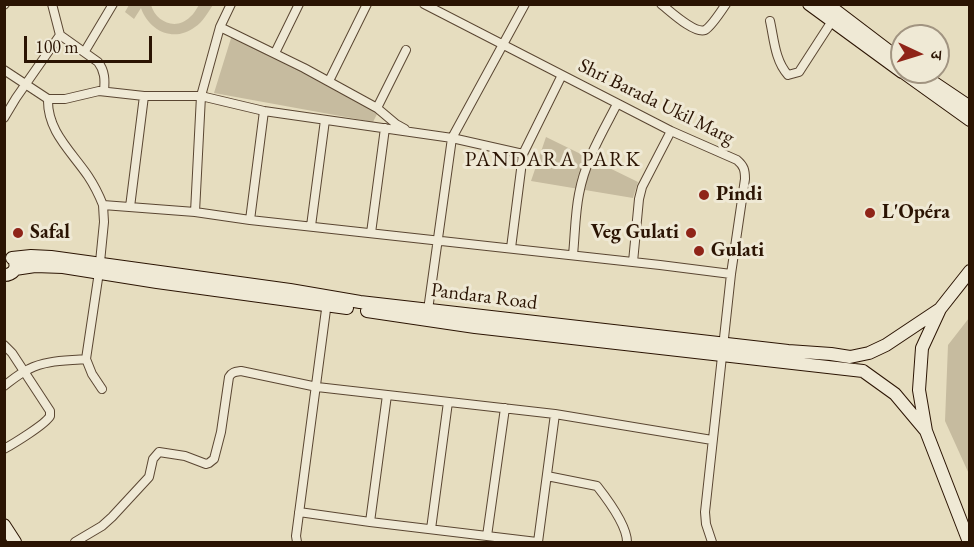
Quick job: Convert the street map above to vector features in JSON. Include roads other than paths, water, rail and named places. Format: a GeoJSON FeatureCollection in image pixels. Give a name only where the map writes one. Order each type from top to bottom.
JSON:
{"type":"FeatureCollection","features":[{"type":"Feature","properties":{"kind":"main road"},"geometry":{"type":"LineString","coordinates":[[809,4],[890,63]]}},
{"type":"Feature","properties":{"kind":"main road"},"geometry":{"type":"LineString","coordinates":[[827,4],[890,52]]}},
{"type":"Feature","properties":{"kind":"main road"},"geometry":{"type":"LineString","coordinates":[[919,84],[969,120]]}},
{"type":"Feature","properties":{"kind":"main road"},"geometry":{"type":"LineString","coordinates":[[935,84],[969,107]]}},
{"type":"Feature","properties":{"kind":"main road","name":"Pandara Road"},"geometry":{"type":"LineString","coordinates":[[9,264],[99,268],[157,282],[428,310],[863,371],[895,394],[926,431]]}},
{"type":"Feature","properties":{"kind":"main road"},"geometry":{"type":"LineString","coordinates":[[969,271],[940,309],[922,348],[919,390],[926,431],[969,543]]}},
{"type":"Feature","properties":{"kind":"main road","name":"Pandara Road"},"geometry":{"type":"LineString","coordinates":[[327,301],[475,327],[723,350],[850,357],[869,353],[886,345],[940,309]]}},
{"type":"Feature","properties":{"kind":"main road"},"geometry":{"type":"LineString","coordinates":[[4,525],[15,543]]}},
{"type":"Feature","properties":{"kind":"street"},"geometry":{"type":"LineString","coordinates":[[52,4],[60,35],[85,51],[103,68],[104,91]]}},
{"type":"Feature","properties":{"kind":"street"},"geometry":{"type":"LineString","coordinates":[[85,51],[113,4]]}},
{"type":"Feature","properties":{"kind":"street"},"geometry":{"type":"LineString","coordinates":[[195,212],[201,96],[220,27],[231,4]]}},
{"type":"Feature","properties":{"kind":"street"},"geometry":{"type":"LineString","coordinates":[[275,53],[299,4]]}},
{"type":"Feature","properties":{"kind":"street"},"geometry":{"type":"LineString","coordinates":[[329,81],[367,4]]}},
{"type":"Feature","properties":{"kind":"street","name":"Shri Barada Ukil Marg"},"geometry":{"type":"LineString","coordinates":[[424,4],[617,104],[737,160],[743,165],[745,178],[731,274],[705,512],[712,543]]}},
{"type":"Feature","properties":{"kind":"street"},"geometry":{"type":"LineString","coordinates":[[428,310],[452,138],[525,4]]}},
{"type":"Feature","properties":{"kind":"street"},"geometry":{"type":"LineString","coordinates":[[661,4],[695,30],[705,30],[709,27],[726,4]]}},
{"type":"Feature","properties":{"kind":"street"},"geometry":{"type":"LineString","coordinates":[[771,21],[776,52],[783,70],[788,75],[799,72],[832,21]]}},
{"type":"Feature","properties":{"kind":"street"},"geometry":{"type":"LineString","coordinates":[[220,27],[329,81],[377,108],[410,132]]}},
{"type":"Feature","properties":{"kind":"street"},"geometry":{"type":"LineString","coordinates":[[4,118],[60,35]]}},
{"type":"Feature","properties":{"kind":"street"},"geometry":{"type":"LineString","coordinates":[[377,108],[406,50]]}},
{"type":"Feature","properties":{"kind":"street"},"geometry":{"type":"LineString","coordinates":[[4,70],[48,99],[65,99],[104,91],[144,96],[201,96],[264,111],[452,138],[523,154]]}},
{"type":"Feature","properties":{"kind":"street"},"geometry":{"type":"LineString","coordinates":[[511,248],[523,154],[562,75]]}},
{"type":"Feature","properties":{"kind":"street"},"geometry":{"type":"LineString","coordinates":[[130,207],[144,96]]}},
{"type":"Feature","properties":{"kind":"street"},"geometry":{"type":"LineString","coordinates":[[382,98],[396,124]]}},
{"type":"Feature","properties":{"kind":"street"},"geometry":{"type":"LineString","coordinates":[[48,99],[49,114],[57,134],[93,184],[103,205],[104,222],[99,268],[86,359],[92,375],[102,388]]}},
{"type":"Feature","properties":{"kind":"street"},"geometry":{"type":"LineString","coordinates":[[573,255],[582,180],[592,152],[617,104]]}},
{"type":"Feature","properties":{"kind":"street"},"geometry":{"type":"LineString","coordinates":[[250,220],[264,111]]}},
{"type":"Feature","properties":{"kind":"street"},"geometry":{"type":"LineString","coordinates":[[311,226],[325,120]]}},
{"type":"Feature","properties":{"kind":"street"},"geometry":{"type":"LineString","coordinates":[[371,233],[385,128]]}},
{"type":"Feature","properties":{"kind":"street"},"geometry":{"type":"LineString","coordinates":[[633,262],[642,187],[671,131]]}},
{"type":"Feature","properties":{"kind":"street"},"geometry":{"type":"LineString","coordinates":[[103,205],[195,212],[731,274]]}},
{"type":"Feature","properties":{"kind":"street"},"geometry":{"type":"LineString","coordinates":[[297,543],[299,512],[327,301]]}},
{"type":"Feature","properties":{"kind":"street"},"geometry":{"type":"LineString","coordinates":[[4,345],[12,353],[49,408],[50,416],[25,437],[4,449]]}},
{"type":"Feature","properties":{"kind":"street"},"geometry":{"type":"LineString","coordinates":[[4,386],[24,372],[46,363],[86,359]]}},
{"type":"Feature","properties":{"kind":"street"},"geometry":{"type":"LineString","coordinates":[[75,543],[102,526],[149,477],[153,459],[159,452],[185,456],[206,464],[214,459],[221,432],[229,377],[232,373],[241,371],[317,387],[555,414],[712,440]]}},
{"type":"Feature","properties":{"kind":"street"},"geometry":{"type":"LineString","coordinates":[[370,522],[387,395]]}},
{"type":"Feature","properties":{"kind":"street"},"geometry":{"type":"LineString","coordinates":[[431,529],[448,402]]}},
{"type":"Feature","properties":{"kind":"street"},"geometry":{"type":"LineString","coordinates":[[487,536],[505,408]]}},
{"type":"Feature","properties":{"kind":"street"},"geometry":{"type":"LineString","coordinates":[[299,512],[537,543],[555,414]]}},
{"type":"Feature","properties":{"kind":"street"},"geometry":{"type":"LineString","coordinates":[[547,476],[597,486],[612,505],[627,536],[627,543]]}},
{"type":"Feature","properties":{"kind":"place","name":"Pindi"},"geometry":{"type":"Point","coordinates":[704,195]}},
{"type":"Feature","properties":{"kind":"place","name":"L'Opéra"},"geometry":{"type":"Point","coordinates":[870,213]}},
{"type":"Feature","properties":{"kind":"place","name":"Safal"},"geometry":{"type":"Point","coordinates":[18,233]}},
{"type":"Feature","properties":{"kind":"place","name":"Veg Gulati"},"geometry":{"type":"Point","coordinates":[691,233]}},
{"type":"Feature","properties":{"kind":"place","name":"Gulati"},"geometry":{"type":"Point","coordinates":[699,251]}},
{"type":"Feature","properties":{"kind":"district","name":"PANDARA PARK"},"geometry":{"type":"Point","coordinates":[553,160]}}]}
